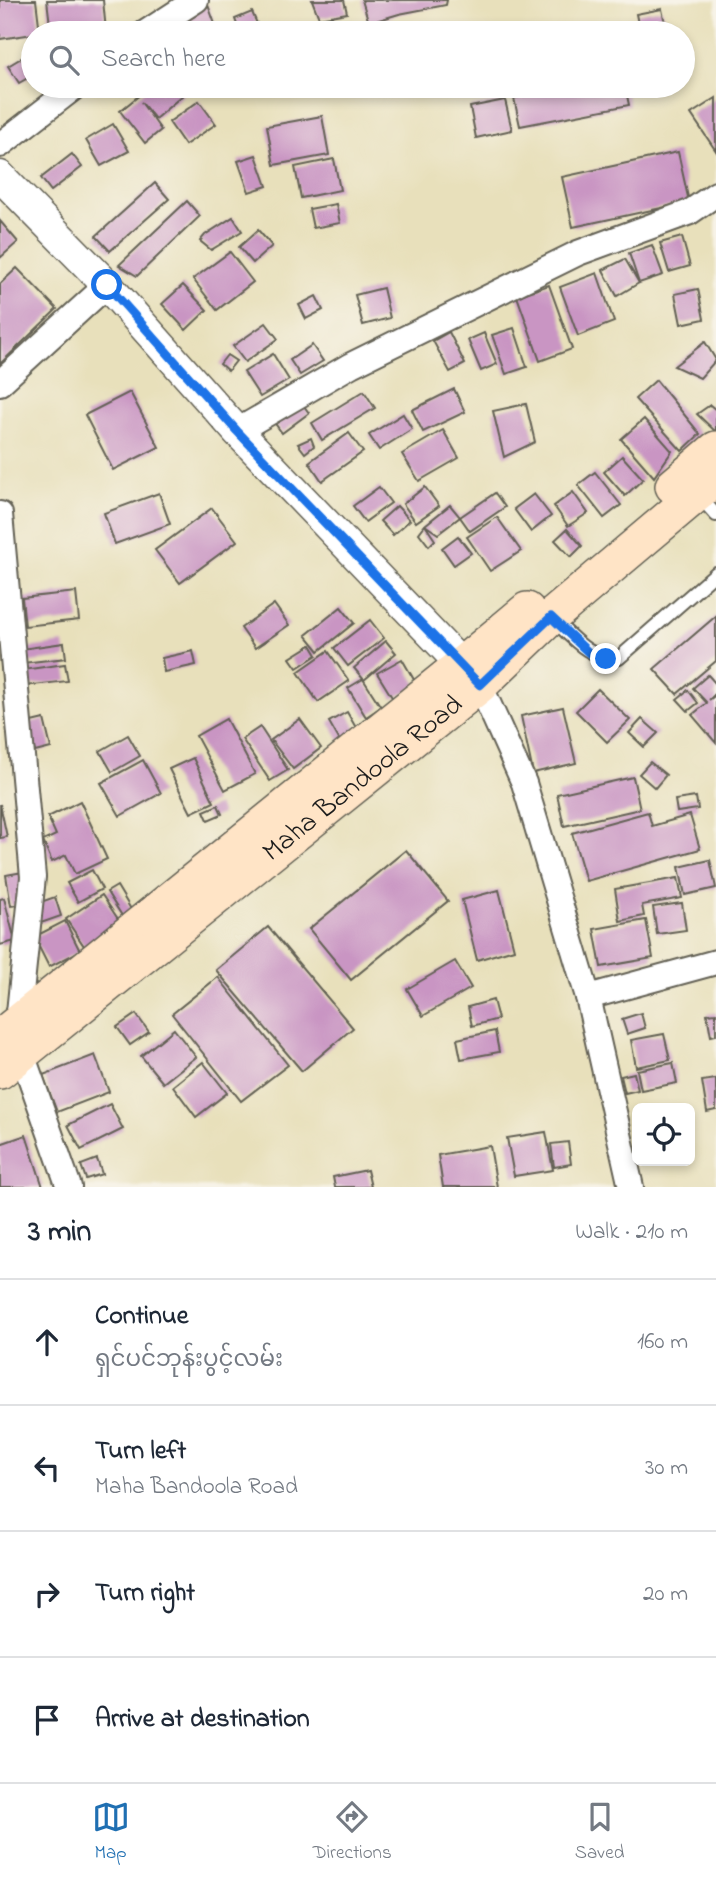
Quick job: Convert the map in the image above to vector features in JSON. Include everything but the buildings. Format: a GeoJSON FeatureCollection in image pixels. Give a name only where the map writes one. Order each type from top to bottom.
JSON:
{"type":"FeatureCollection","features":[{"type":"Feature","properties":{"kind":"main road","name":"Maha Bandoola Road"},"geometry":{"type":"LineString","coordinates":[[471,675],[716,449]]}},
{"type":"Feature","properties":{"kind":"main road","name":"Maha Bandoola Road"},"geometry":{"type":"LineString","coordinates":[[10,1046],[471,675],[710,496]]}},
{"type":"Feature","properties":{"kind":"street"},"geometry":{"type":"LineString","coordinates":[[164,21],[197,0]]}},
{"type":"Feature","properties":{"kind":"street"},"geometry":{"type":"LineString","coordinates":[[0,145],[61,98]]}},
{"type":"Feature","properties":{"kind":"street"},"geometry":{"type":"LineString","coordinates":[[0,176],[107,285],[237,431],[471,675],[524,783],[588,998],[631,1187]]}},
{"type":"Feature","properties":{"kind":"street"},"geometry":{"type":"LineString","coordinates":[[237,431],[351,365],[578,253],[690,212],[716,194]]}},
{"type":"Feature","properties":{"kind":"street"},"geometry":{"type":"LineString","coordinates":[[0,383],[107,285]]}},
{"type":"Feature","properties":{"kind":"street"},"geometry":{"type":"LineString","coordinates":[[0,514],[33,877],[10,1046],[69,1187]]}},
{"type":"Feature","properties":{"kind":"street"},"geometry":{"type":"LineString","coordinates":[[588,998],[716,962]]}},
{"type":"Feature","properties":{"kind":"lane"},"geometry":{"type":"LineString","coordinates":[[551,617],[589,653],[606,659],[619,658],[716,573]]}},
{"type":"Feature","properties":{"kind":"route"},"geometry":{"type":"LineString","coordinates":[[107,285],[237,431],[480,685],[551,617],[589,653],[606,659]]}}]}
